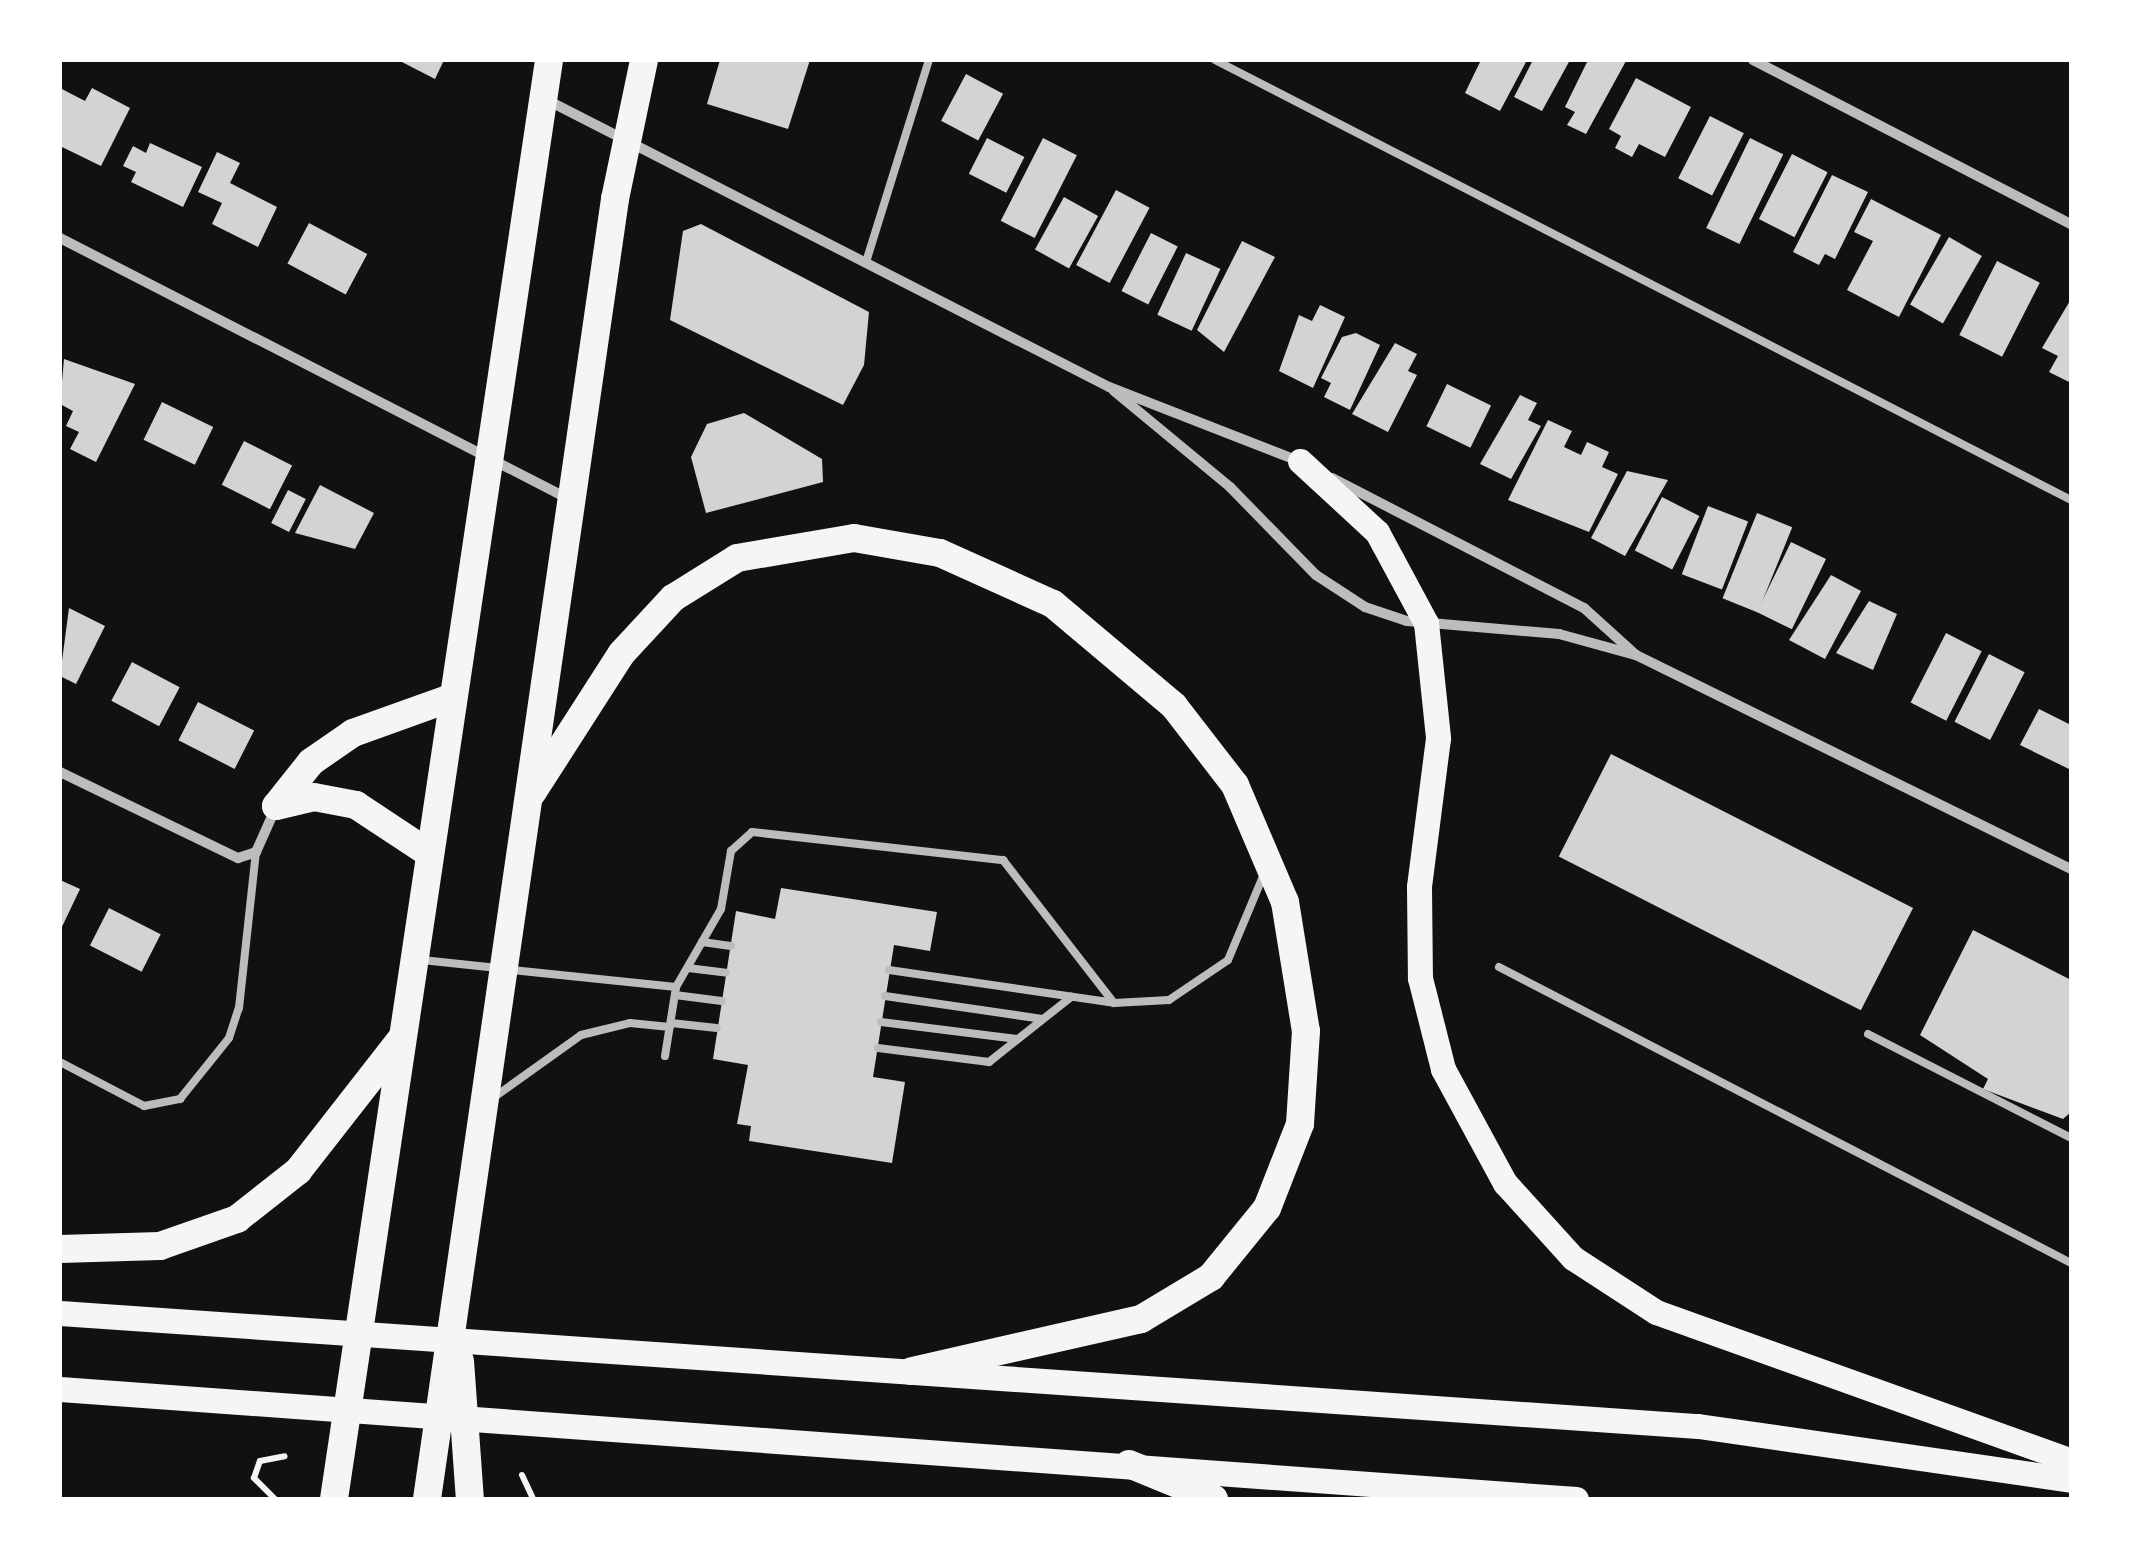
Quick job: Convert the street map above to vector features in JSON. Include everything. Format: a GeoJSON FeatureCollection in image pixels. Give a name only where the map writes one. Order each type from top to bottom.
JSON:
{"type":"FeatureCollection","features":[{"type":"Feature","properties":{"kind":"highway"},"geometry":{"type":"LineString","coordinates":[[334,1499],[485,457],[549,60]]}},
{"type":"Feature","properties":{"kind":"highway"},"geometry":{"type":"LineString","coordinates":[[427,1499],[625,140],[644,60]]}},
{"type":"Feature","properties":{"kind":"highway"},"geometry":{"type":"LineString","coordinates":[[532,793],[622,653],[673,598],[737,558],[854,538],[979,566],[1095,633],[1208,745],[1270,850],[1296,949],[1305,1079],[1286,1169],[1242,1247],[1141,1319],[912,1370]]}},
{"type":"Feature","properties":{"kind":"highway"},"geometry":{"type":"LineString","coordinates":[[276,806],[311,762],[353,733],[451,698]]}},
{"type":"Feature","properties":{"kind":"highway"},"geometry":{"type":"LineString","coordinates":[[276,806],[314,797],[356,805],[427,852]]}},
{"type":"Feature","properties":{"kind":"highway"},"geometry":{"type":"LineString","coordinates":[[60,1249],[160,1246],[236,1218],[298,1171],[402,1038]]}},
{"type":"Feature","properties":{"kind":"highway"},"geometry":{"type":"LineString","coordinates":[[456,1308],[470,1499]]}},
{"type":"Feature","properties":{"kind":"highway"},"geometry":{"type":"LineString","coordinates":[[1130,1464],[1214,1499]]}},
{"type":"Feature","properties":{"kind":"main road"},"geometry":{"type":"LineString","coordinates":[[1300,461],[1378,532],[1426,623],[1438,710],[1420,887],[1420,978],[1456,1100],[1515,1197],[1587,1269],[1656,1312],[2071,1461]]}},
{"type":"Feature","properties":{"kind":"main road"},"geometry":{"type":"LineString","coordinates":[[60,1313],[1698,1426],[2071,1480]]}},
{"type":"Feature","properties":{"kind":"main road"},"geometry":{"type":"LineString","coordinates":[[60,1389],[1576,1499]]}},
{"type":"Feature","properties":{"kind":"street"},"geometry":{"type":"LineString","coordinates":[[1753,60],[2071,224]]}},
{"type":"Feature","properties":{"kind":"street"},"geometry":{"type":"LineString","coordinates":[[540,97],[1109,386],[1300,461],[1584,608],[1636,655]]}},
{"type":"Feature","properties":{"kind":"street"},"geometry":{"type":"LineString","coordinates":[[60,238],[572,500]]}},
{"type":"Feature","properties":{"kind":"street"},"geometry":{"type":"LineString","coordinates":[[1109,386],[1335,590],[1378,613],[1426,623],[1525,628],[1636,655],[2071,869]]}},
{"type":"Feature","properties":{"kind":"street"},"geometry":{"type":"LineString","coordinates":[[60,772],[221,855],[256,852],[276,806]]}},
{"type":"Feature","properties":{"kind":"lane"},"geometry":{"type":"LineString","coordinates":[[866,262],[929,60]]}},
{"type":"Feature","properties":{"kind":"lane"},"geometry":{"type":"LineString","coordinates":[[1215,60],[2071,500]]}},
{"type":"Feature","properties":{"kind":"lane"},"geometry":{"type":"LineString","coordinates":[[666,1056],[676,991],[721,909],[731,851],[752,832],[1003,860],[1114,1003]]}},
{"type":"Feature","properties":{"kind":"lane"},"geometry":{"type":"LineString","coordinates":[[890,970],[1114,1003],[1169,1000],[1216,972],[1246,930],[1270,850]]}},
{"type":"Feature","properties":{"kind":"lane"},"geometry":{"type":"LineString","coordinates":[[60,1062],[144,1106],[180,1099],[219,1052],[239,1008],[256,852]]}},
{"type":"Feature","properties":{"kind":"lane"},"geometry":{"type":"LineString","coordinates":[[702,942],[731,946]]}},
{"type":"Feature","properties":{"kind":"lane"},"geometry":{"type":"LineString","coordinates":[[413,960],[676,991],[722,1002]]}},
{"type":"Feature","properties":{"kind":"lane"},"geometry":{"type":"LineString","coordinates":[[688,968],[726,973]]}},
{"type":"Feature","properties":{"kind":"lane"},"geometry":{"type":"LineString","coordinates":[[1498,968],[2071,1263]]}},
{"type":"Feature","properties":{"kind":"lane"},"geometry":{"type":"LineString","coordinates":[[886,996],[1042,1019]]}},
{"type":"Feature","properties":{"kind":"lane"},"geometry":{"type":"LineString","coordinates":[[878,1048],[989,1062],[1071,997]]}},
{"type":"Feature","properties":{"kind":"lane"},"geometry":{"type":"LineString","coordinates":[[881,1022],[1016,1039]]}},
{"type":"Feature","properties":{"kind":"lane"},"geometry":{"type":"LineString","coordinates":[[486,1104],[581,1035],[630,1023],[718,1028]]}},
{"type":"Feature","properties":{"kind":"lane"},"geometry":{"type":"LineString","coordinates":[[1868,1034],[2071,1138]]}},
{"type":"Feature","properties":{"kind":"path"},"geometry":{"type":"LineString","coordinates":[[274,1499],[254,1478],[260,1461],[285,1456]]}},
{"type":"Feature","properties":{"kind":"path"},"geometry":{"type":"LineString","coordinates":[[522,1475],[532,1499]]}},
{"type":"Feature","properties":{"kind":"building"},"geometry":{"type":"Polygon","coordinates":[[[398,60],[444,60],[435,79],[398,60]]]}},
{"type":"Feature","properties":{"kind":"building"},"geometry":{"type":"Polygon","coordinates":[[[720,60],[810,60],[788,129],[707,104],[720,60]]]}},
{"type":"Feature","properties":{"kind":"building"},"geometry":{"type":"Polygon","coordinates":[[[1481,60],[1527,60],[1500,111],[1465,93],[1481,60]]]}},
{"type":"Feature","properties":{"kind":"building"},"geometry":{"type":"Polygon","coordinates":[[[1533,60],[1570,60],[1542,111],[1514,97],[1533,60]]]}},
{"type":"Feature","properties":{"kind":"building"},"geometry":{"type":"Polygon","coordinates":[[[1588,60],[1626,61],[1586,134],[1567,125],[1575,112],[1565,107],[1588,60]]]}},
{"type":"Feature","properties":{"kind":"building"},"geometry":{"type":"Polygon","coordinates":[[[966,74],[1003,94],[978,141],[941,121],[966,74]]]}},
{"type":"Feature","properties":{"kind":"building"},"geometry":{"type":"Polygon","coordinates":[[[1636,78],[1691,107],[1665,157],[1639,144],[1632,157],[1615,148],[1621,136],[1609,129],[1636,78]]]}},
{"type":"Feature","properties":{"kind":"building"},"geometry":{"type":"Polygon","coordinates":[[[60,88],[85,101],[92,88],[130,108],[101,166],[62,147],[60,88]]]}},
{"type":"Feature","properties":{"kind":"building"},"geometry":{"type":"Polygon","coordinates":[[[1710,116],[1744,133],[1712,196],[1678,178],[1710,116]]]}},
{"type":"Feature","properties":{"kind":"building"},"geometry":{"type":"Polygon","coordinates":[[[987,138],[1024,157],[1006,193],[969,174],[987,138]]]}},
{"type":"Feature","properties":{"kind":"building"},"geometry":{"type":"Polygon","coordinates":[[[1043,138],[1077,155],[1035,238],[1001,221],[1043,138]]]}},
{"type":"Feature","properties":{"kind":"building"},"geometry":{"type":"Polygon","coordinates":[[[1750,138],[1783,154],[1739,244],[1706,228],[1750,138]]]}},
{"type":"Feature","properties":{"kind":"building"},"geometry":{"type":"Polygon","coordinates":[[[150,143],[202,167],[183,207],[131,182],[136,172],[123,166],[133,146],[146,153],[150,143]]]}},
{"type":"Feature","properties":{"kind":"building"},"geometry":{"type":"Polygon","coordinates":[[[217,152],[240,163],[230,183],[277,207],[258,247],[212,224],[222,203],[198,192],[217,152]]]}},
{"type":"Feature","properties":{"kind":"building"},"geometry":{"type":"Polygon","coordinates":[[[1792,154],[1828,172],[1794,237],[1759,219],[1792,154]]]}},
{"type":"Feature","properties":{"kind":"building"},"geometry":{"type":"Polygon","coordinates":[[[1832,175],[1868,192],[1835,259],[1825,254],[1819,265],[1793,252],[1832,175]]]}},
{"type":"Feature","properties":{"kind":"building"},"geometry":{"type":"Polygon","coordinates":[[[1116,190],[1150,208],[1110,283],[1076,265],[1116,190]]]}},
{"type":"Feature","properties":{"kind":"building"},"geometry":{"type":"Polygon","coordinates":[[[1064,197],[1098,216],[1069,268],[1035,249],[1064,197]]]}},
{"type":"Feature","properties":{"kind":"building"},"geometry":{"type":"Polygon","coordinates":[[[1871,199],[1941,235],[1899,317],[1847,290],[1873,241],[1854,232],[1871,199]]]}},
{"type":"Feature","properties":{"kind":"building"},"geometry":{"type":"Polygon","coordinates":[[[309,223],[367,254],[346,295],[287,264],[309,223]]]}},
{"type":"Feature","properties":{"kind":"building"},"geometry":{"type":"Polygon","coordinates":[[[701,224],[869,312],[864,365],[843,405],[670,320],[683,231],[701,224]]]}},
{"type":"Feature","properties":{"kind":"building"},"geometry":{"type":"Polygon","coordinates":[[[1151,233],[1178,247],[1148,305],[1121,291],[1151,233]]]}},
{"type":"Feature","properties":{"kind":"building"},"geometry":{"type":"Polygon","coordinates":[[[1949,237],[1982,256],[1943,324],[1910,305],[1949,237]]]}},
{"type":"Feature","properties":{"kind":"building"},"geometry":{"type":"Polygon","coordinates":[[[1242,241],[1275,257],[1224,352],[1197,330],[1242,241]]]}},
{"type":"Feature","properties":{"kind":"building"},"geometry":{"type":"Polygon","coordinates":[[[1186,253],[1220,269],[1192,331],[1157,315],[1186,253]]]}},
{"type":"Feature","properties":{"kind":"building"},"geometry":{"type":"Polygon","coordinates":[[[1997,261],[2040,283],[2002,357],[1959,335],[1997,261]]]}},
{"type":"Feature","properties":{"kind":"building"},"geometry":{"type":"Polygon","coordinates":[[[2071,299],[2069,382],[2049,372],[2058,356],[2042,348],[2071,299]]]}},
{"type":"Feature","properties":{"kind":"building"},"geometry":{"type":"Polygon","coordinates":[[[1320,305],[1345,317],[1313,388],[1279,371],[1299,315],[1312,321],[1320,305]]]}},
{"type":"Feature","properties":{"kind":"building"},"geometry":{"type":"Polygon","coordinates":[[[1356,333],[1380,345],[1350,410],[1324,397],[1331,383],[1321,378],[1342,337],[1356,333]]]}},
{"type":"Feature","properties":{"kind":"building"},"geometry":{"type":"Polygon","coordinates":[[[1395,343],[1417,354],[1408,371],[1417,375],[1388,432],[1352,414],[1395,343]]]}},
{"type":"Feature","properties":{"kind":"building"},"geometry":{"type":"Polygon","coordinates":[[[64,359],[135,384],[96,462],[70,449],[79,432],[66,426],[73,411],[60,404],[64,359]]]}},
{"type":"Feature","properties":{"kind":"building"},"geometry":{"type":"Polygon","coordinates":[[[1447,384],[1491,405],[1470,448],[1426,426],[1447,384]]]}},
{"type":"Feature","properties":{"kind":"building"},"geometry":{"type":"Polygon","coordinates":[[[1520,395],[1537,403],[1528,420],[1541,426],[1511,479],[1480,464],[1520,395]]]}},
{"type":"Feature","properties":{"kind":"building"},"geometry":{"type":"Polygon","coordinates":[[[162,402],[213,427],[195,465],[144,440],[162,402]]]}},
{"type":"Feature","properties":{"kind":"building"},"geometry":{"type":"Polygon","coordinates":[[[744,413],[822,459],[823,482],[706,513],[691,457],[707,424],[744,413]]]}},
{"type":"Feature","properties":{"kind":"building"},"geometry":{"type":"Polygon","coordinates":[[[1548,420],[1572,431],[1564,447],[1581,455],[1587,442],[1609,452],[1602,467],[1618,474],[1589,532],[1508,500],[1548,420]]]}},
{"type":"Feature","properties":{"kind":"building"},"geometry":{"type":"Polygon","coordinates":[[[244,441],[292,466],[270,509],[222,485],[244,441]]]}},
{"type":"Feature","properties":{"kind":"building"},"geometry":{"type":"Polygon","coordinates":[[[1627,471],[1668,480],[1625,556],[1591,538],[1627,471]]]}},
{"type":"Feature","properties":{"kind":"building"},"geometry":{"type":"Polygon","coordinates":[[[320,485],[374,513],[355,549],[295,533],[320,485]]]}},
{"type":"Feature","properties":{"kind":"building"},"geometry":{"type":"Polygon","coordinates":[[[288,490],[306,499],[289,532],[271,523],[288,490]]]}},
{"type":"Feature","properties":{"kind":"building"},"geometry":{"type":"Polygon","coordinates":[[[1662,497],[1699,516],[1672,570],[1635,550],[1662,497]]]}},
{"type":"Feature","properties":{"kind":"building"},"geometry":{"type":"Polygon","coordinates":[[[1708,506],[1748,521],[1722,590],[1682,574],[1708,506]]]}},
{"type":"Feature","properties":{"kind":"building"},"geometry":{"type":"Polygon","coordinates":[[[1757,513],[1792,527],[1758,613],[1723,598],[1757,513]]]}},
{"type":"Feature","properties":{"kind":"building"},"geometry":{"type":"Polygon","coordinates":[[[1791,542],[1826,559],[1792,629],[1757,612],[1791,542]]]}},
{"type":"Feature","properties":{"kind":"building"},"geometry":{"type":"Polygon","coordinates":[[[1831,575],[1861,591],[1825,659],[1789,640],[1831,575]]]}},
{"type":"Feature","properties":{"kind":"building"},"geometry":{"type":"Polygon","coordinates":[[[1869,601],[1897,614],[1873,670],[1836,653],[1869,601]]]}},
{"type":"Feature","properties":{"kind":"building"},"geometry":{"type":"Polygon","coordinates":[[[69,608],[105,626],[76,684],[60,676],[69,608]]]}},
{"type":"Feature","properties":{"kind":"building"},"geometry":{"type":"Polygon","coordinates":[[[1946,633],[1982,651],[1946,721],[1911,702],[1946,633]]]}},
{"type":"Feature","properties":{"kind":"building"},"geometry":{"type":"Polygon","coordinates":[[[1989,654],[2025,672],[1990,740],[1954,722],[1989,654]]]}},
{"type":"Feature","properties":{"kind":"building"},"geometry":{"type":"Polygon","coordinates":[[[132,662],[180,687],[159,726],[111,701],[132,662]]]}},
{"type":"Feature","properties":{"kind":"building"},"geometry":{"type":"Polygon","coordinates":[[[198,702],[254,731],[235,769],[178,740],[198,702]]]}},
{"type":"Feature","properties":{"kind":"building"},"geometry":{"type":"Polygon","coordinates":[[[2039,709],[2071,725],[2071,770],[2020,745],[2039,709]]]}},
{"type":"Feature","properties":{"kind":"building"},"geometry":{"type":"Polygon","coordinates":[[[1611,754],[1913,908],[1861,1010],[1559,856],[1611,754]]]}},
{"type":"Feature","properties":{"kind":"building"},"geometry":{"type":"Polygon","coordinates":[[[60,880],[80,889],[60,931],[60,880]]]}},
{"type":"Feature","properties":{"kind":"building"},"geometry":{"type":"Polygon","coordinates":[[[781,888],[937,912],[930,951],[894,945],[873,1077],[905,1082],[892,1163],[749,1141],[751,1126],[737,1124],[748,1065],[713,1059],[736,911],[775,919],[781,888]]]}},
{"type":"Feature","properties":{"kind":"building"},"geometry":{"type":"Polygon","coordinates":[[[109,908],[161,934],[142,972],[90,945],[109,908]]]}},
{"type":"Feature","properties":{"kind":"building"},"geometry":{"type":"Polygon","coordinates":[[[1973,930],[2071,980],[2071,1112],[2063,1119],[1983,1089],[1988,1079],[1920,1035],[1973,930]]]}}]}
